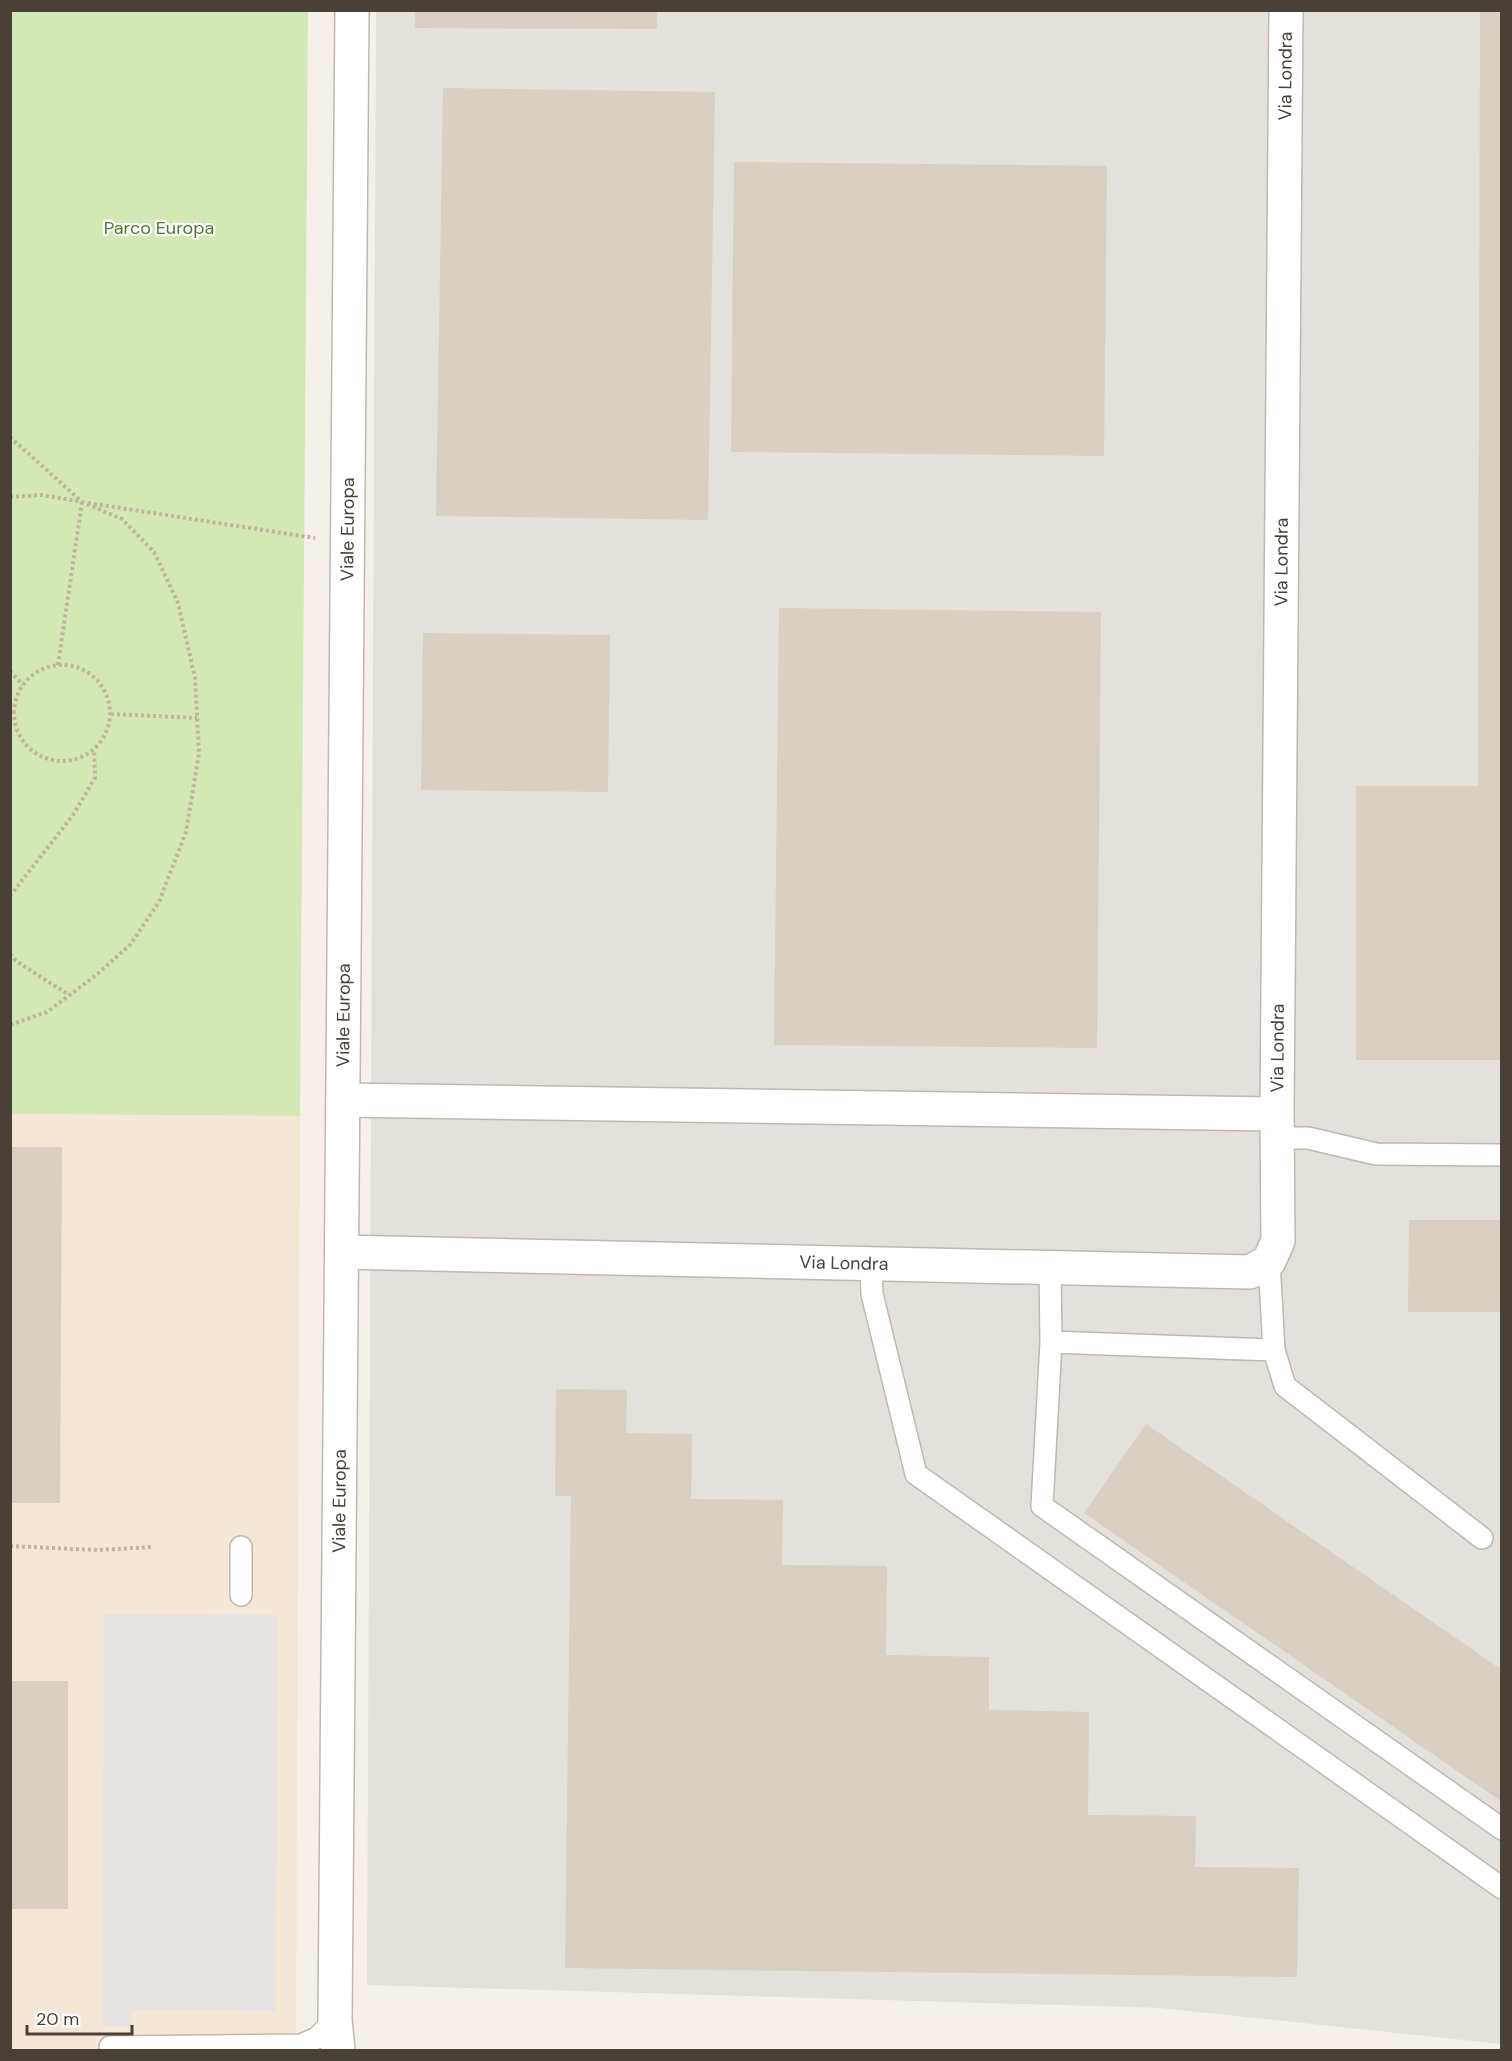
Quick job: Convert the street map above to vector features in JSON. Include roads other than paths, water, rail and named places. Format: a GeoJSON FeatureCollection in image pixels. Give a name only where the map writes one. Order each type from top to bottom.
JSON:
{"type":"FeatureCollection","features":[{"type":"Feature","properties":{"kind":"street","name":"Viale Europa"},"geometry":{"type":"LineString","coordinates":[[337,2035],[352,10]]}},
{"type":"Feature","properties":{"kind":"street","name":"Via Londra"},"geometry":{"type":"LineString","coordinates":[[342,1252],[1250,1272],[1269,1261],[1278,1241],[1286,10]]}},
{"type":"Feature","properties":{"kind":"street","name":"Via Londra"},"geometry":{"type":"LineString","coordinates":[[343,1100],[1277,1126]]}},
{"type":"Feature","properties":{"kind":"lane"},"geometry":{"type":"LineString","coordinates":[[1277,1126],[1308,1138],[1376,1154],[1502,1155]]}},
{"type":"Feature","properties":{"kind":"lane"},"geometry":{"type":"LineString","coordinates":[[1269,1261],[1274,1350],[1285,1386],[1482,1538]]}},
{"type":"Feature","properties":{"kind":"lane"},"geometry":{"type":"LineString","coordinates":[[872,1263],[872,1294],[915,1474],[1502,1888]]}},
{"type":"Feature","properties":{"kind":"lane"},"geometry":{"type":"LineString","coordinates":[[1050,1268],[1051,1342],[1041,1506],[1502,1829]]}},
{"type":"Feature","properties":{"kind":"lane"},"geometry":{"type":"LineString","coordinates":[[1051,1342],[1274,1350]]}},
{"type":"Feature","properties":{"kind":"lane"},"geometry":{"type":"LineString","coordinates":[[241,1547],[241,1595]]}},
{"type":"Feature","properties":{"kind":"lane","name":"Viale Europa"},"geometry":{"type":"LineString","coordinates":[[110,2047],[301,2045],[317,2038],[337,2035]]}},
{"type":"Feature","properties":{"kind":"park label","name":"Parco Europa"},"geometry":{"type":"Point","coordinates":[159,228]}}]}
